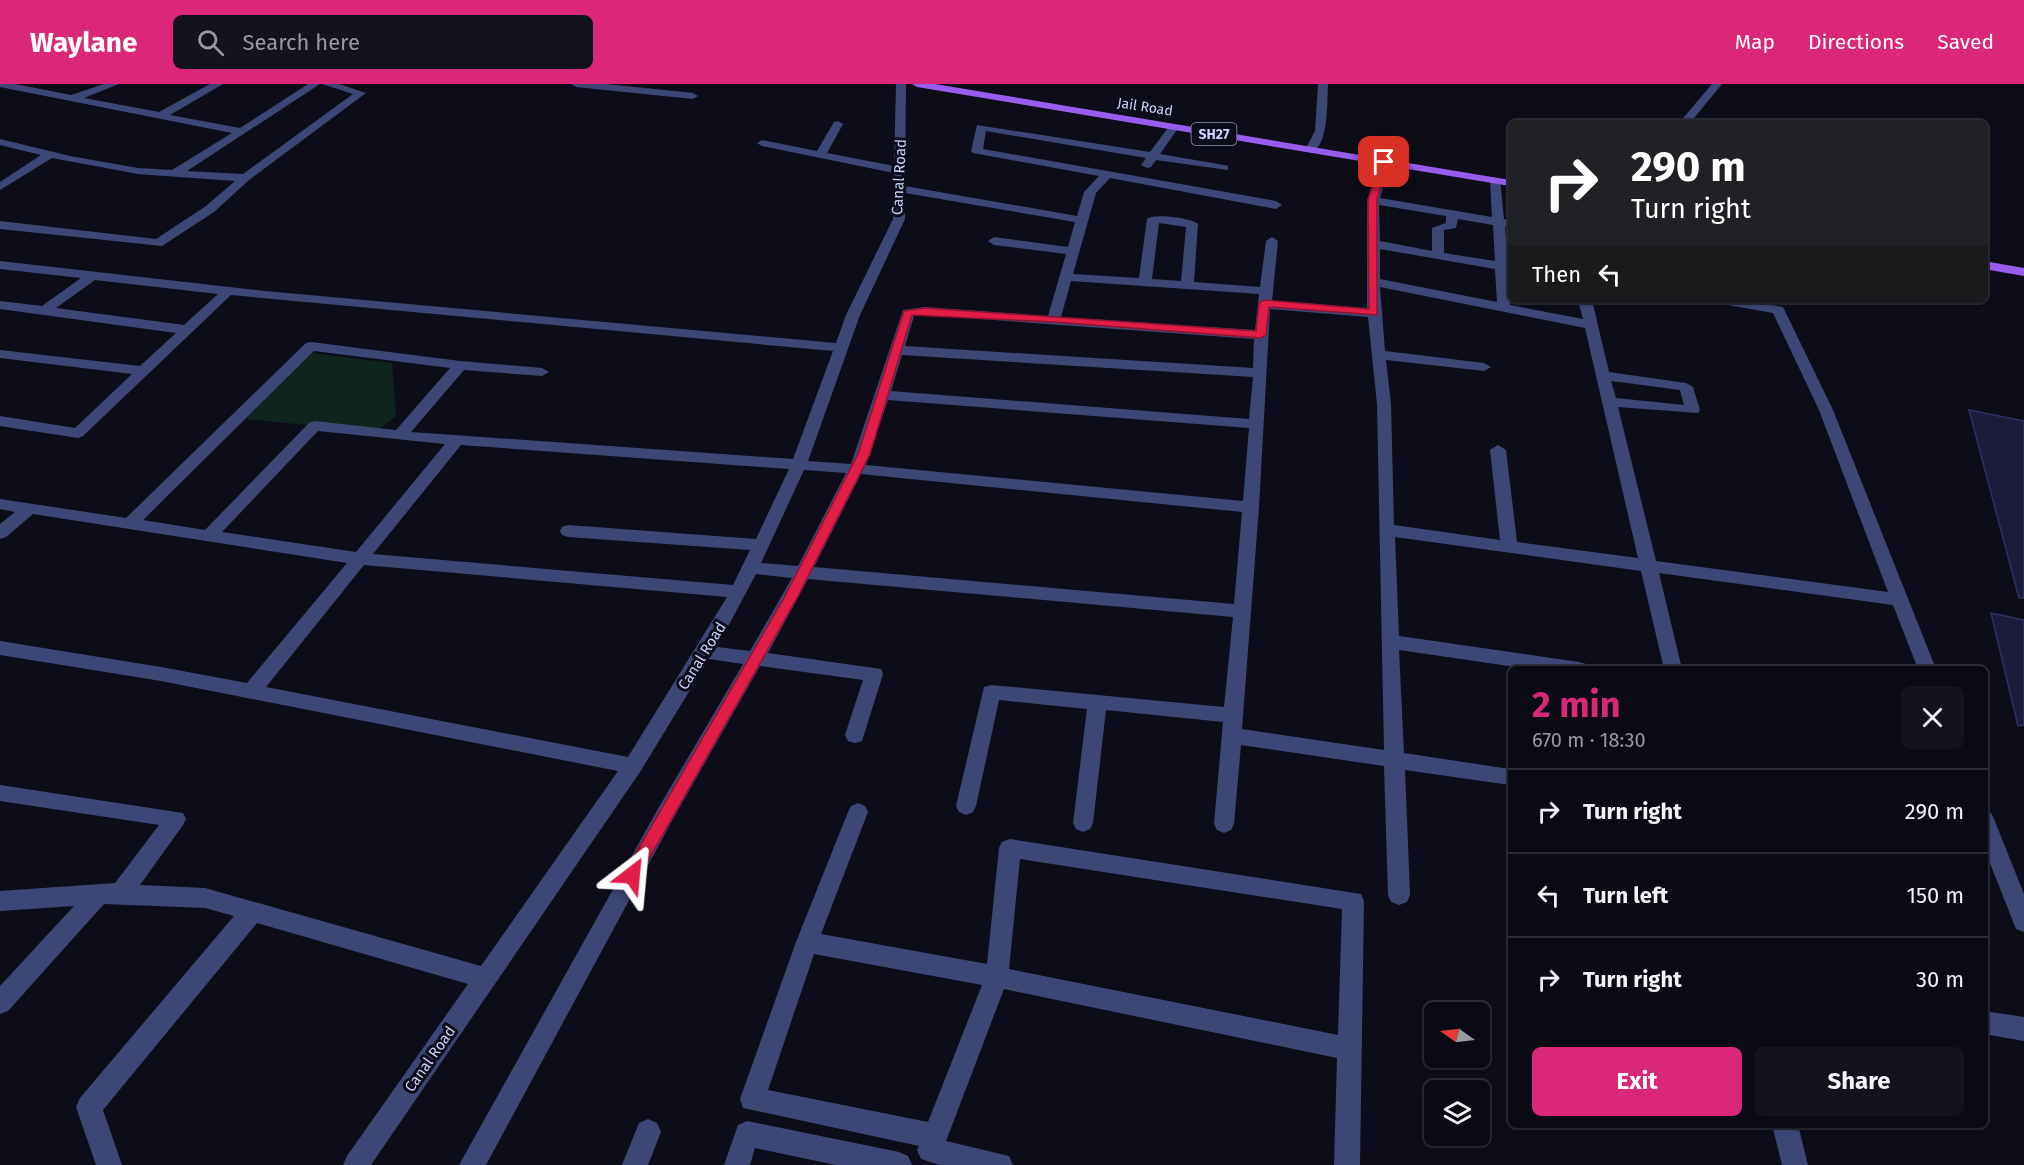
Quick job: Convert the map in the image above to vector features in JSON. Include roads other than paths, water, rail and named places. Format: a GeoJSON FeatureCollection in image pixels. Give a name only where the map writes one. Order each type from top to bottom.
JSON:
{"type":"FeatureCollection","features":[{"type":"Feature","properties":{"kind":"main road","name":"Jail Road"},"geometry":{"type":"LineString","coordinates":[[916,84],[1173,127],[1314,145],[1386,157],[1508,183]]}},
{"type":"Feature","properties":{"kind":"main road"},"geometry":{"type":"LineString","coordinates":[[963,84],[1314,145]]}},
{"type":"Feature","properties":{"kind":"main road"},"geometry":{"type":"LineString","coordinates":[[1386,157],[1508,174]]}},
{"type":"Feature","properties":{"kind":"main road"},"geometry":{"type":"LineString","coordinates":[[1988,255],[2024,260]]}},
{"type":"Feature","properties":{"kind":"main road"},"geometry":{"type":"LineString","coordinates":[[1988,266],[2024,272]]}},
{"type":"Feature","properties":{"kind":"street"},"geometry":{"type":"LineString","coordinates":[[0,84],[247,132]]}},
{"type":"Feature","properties":{"kind":"street"},"geometry":{"type":"LineString","coordinates":[[71,99],[114,84]]}},
{"type":"Feature","properties":{"kind":"street"},"geometry":{"type":"LineString","coordinates":[[188,84],[205,92]]}},
{"type":"Feature","properties":{"kind":"street"},"geometry":{"type":"LineString","coordinates":[[160,116],[218,84]]}},
{"type":"Feature","properties":{"kind":"street"},"geometry":{"type":"LineString","coordinates":[[190,174],[315,84]]}},
{"type":"Feature","properties":{"kind":"street"},"geometry":{"type":"LineString","coordinates":[[0,225],[158,243],[210,208],[245,178],[361,93],[327,84]]}},
{"type":"Feature","properties":{"kind":"street"},"geometry":{"type":"LineString","coordinates":[[576,84],[693,96]]}},
{"type":"Feature","properties":{"kind":"street","name":"Canal Road"},"geometry":{"type":"LineString","coordinates":[[356,1165],[633,766],[705,652],[739,592],[799,465],[853,315],[899,219],[901,84]]}},
{"type":"Feature","properties":{"kind":"street"},"geometry":{"type":"LineString","coordinates":[[1314,145],[1320,131],[1323,84]]}},
{"type":"Feature","properties":{"kind":"street"},"geometry":{"type":"LineString","coordinates":[[1687,120],[1717,84]]}},
{"type":"Feature","properties":{"kind":"street"},"geometry":{"type":"LineString","coordinates":[[820,155],[838,124]]}},
{"type":"Feature","properties":{"kind":"street"},"geometry":{"type":"LineString","coordinates":[[1224,168],[981,127],[977,151],[1276,205]]}},
{"type":"Feature","properties":{"kind":"street"},"geometry":{"type":"LineString","coordinates":[[1137,180],[1173,127]]}},
{"type":"Feature","properties":{"kind":"street"},"geometry":{"type":"LineString","coordinates":[[175,173],[247,132]]}},
{"type":"Feature","properties":{"kind":"street"},"geometry":{"type":"LineString","coordinates":[[0,142],[138,171],[245,178]]}},
{"type":"Feature","properties":{"kind":"street"},"geometry":{"type":"LineString","coordinates":[[762,143],[820,155],[956,198],[950,207],[953,211],[1081,224]]}},
{"type":"Feature","properties":{"kind":"street"},"geometry":{"type":"LineString","coordinates":[[0,187],[51,154]]}},
{"type":"Feature","properties":{"kind":"street"},"geometry":{"type":"LineString","coordinates":[[1386,157],[1373,200],[1374,313],[1384,404],[1386,530],[1399,895]]}},
{"type":"Feature","properties":{"kind":"street"},"geometry":{"type":"LineString","coordinates":[[1054,319],[1090,192],[1107,175]]}},
{"type":"Feature","properties":{"kind":"street"},"geometry":{"type":"LineString","coordinates":[[1496,181],[1505,223],[1504,308]]}},
{"type":"Feature","properties":{"kind":"street"},"geometry":{"type":"LineString","coordinates":[[1373,200],[1505,223]]}},
{"type":"Feature","properties":{"kind":"street"},"geometry":{"type":"LineString","coordinates":[[1438,255],[1438,228],[1452,225],[1452,214]]}},
{"type":"Feature","properties":{"kind":"street"},"geometry":{"type":"LineString","coordinates":[[1145,283],[1153,219],[1192,224],[1187,286]]}},
{"type":"Feature","properties":{"kind":"street"},"geometry":{"type":"LineString","coordinates":[[994,241],[1074,251]]}},
{"type":"Feature","properties":{"kind":"street"},"geometry":{"type":"LineString","coordinates":[[1224,824],[1251,507],[1261,335],[1272,241]]}},
{"type":"Feature","properties":{"kind":"street"},"geometry":{"type":"LineString","coordinates":[[1373,244],[1506,268]]}},
{"type":"Feature","properties":{"kind":"street"},"geometry":{"type":"LineString","coordinates":[[0,265],[228,291],[841,348]]}},
{"type":"Feature","properties":{"kind":"street"},"geometry":{"type":"LineString","coordinates":[[44,310],[92,276]]}},
{"type":"Feature","properties":{"kind":"street"},"geometry":{"type":"LineString","coordinates":[[1066,278],[1187,286],[1374,313]]}},
{"type":"Feature","properties":{"kind":"street"},"geometry":{"type":"LineString","coordinates":[[1374,282],[1591,325]]}},
{"type":"Feature","properties":{"kind":"street"},"geometry":{"type":"LineString","coordinates":[[0,421],[78,433],[228,291]]}},
{"type":"Feature","properties":{"kind":"street"},"geometry":{"type":"LineString","coordinates":[[1586,303],[1672,666]]}},
{"type":"Feature","properties":{"kind":"street"},"geometry":{"type":"LineString","coordinates":[[1755,303],[1777,305],[1826,410],[1926,666]]}},
{"type":"Feature","properties":{"kind":"street"},"geometry":{"type":"LineString","coordinates":[[0,305],[188,330]]}},
{"type":"Feature","properties":{"kind":"street"},"geometry":{"type":"LineString","coordinates":[[472,1165],[666,813],[803,573],[857,470],[908,313],[925,311],[1054,319],[1261,335]]}},
{"type":"Feature","properties":{"kind":"street"},"geometry":{"type":"LineString","coordinates":[[128,525],[311,346],[460,365],[542,372]]}},
{"type":"Feature","properties":{"kind":"street"},"geometry":{"type":"LineString","coordinates":[[897,350],[1260,373]]}},
{"type":"Feature","properties":{"kind":"street"},"geometry":{"type":"LineString","coordinates":[[0,354],[144,371]]}},
{"type":"Feature","properties":{"kind":"street"},"geometry":{"type":"LineString","coordinates":[[1379,355],[1484,367]]}},
{"type":"Feature","properties":{"kind":"street"},"geometry":{"type":"LineString","coordinates":[[400,435],[460,365]]}},
{"type":"Feature","properties":{"kind":"street"},"geometry":{"type":"LineString","coordinates":[[1603,375],[1686,387],[1693,410],[1610,402]]}},
{"type":"Feature","properties":{"kind":"street"},"geometry":{"type":"LineString","coordinates":[[883,394],[1257,424]]}},
{"type":"Feature","properties":{"kind":"street"},"geometry":{"type":"LineString","coordinates":[[208,537],[314,426],[457,440],[857,470],[1251,507]]}},
{"type":"Feature","properties":{"kind":"street"},"geometry":{"type":"LineString","coordinates":[[252,691],[457,440]]}},
{"type":"Feature","properties":{"kind":"street"},"geometry":{"type":"LineString","coordinates":[[1498,450],[1509,547]]}},
{"type":"Feature","properties":{"kind":"street"},"geometry":{"type":"LineString","coordinates":[[0,504],[360,559],[739,592]]}},
{"type":"Feature","properties":{"kind":"street"},"geometry":{"type":"LineString","coordinates":[[0,533],[29,509]]}},
{"type":"Feature","properties":{"kind":"street"},"geometry":{"type":"LineString","coordinates":[[1386,530],[1900,600]]}},
{"type":"Feature","properties":{"kind":"street"},"geometry":{"type":"LineString","coordinates":[[567,531],[762,545]]}},
{"type":"Feature","properties":{"kind":"street"},"geometry":{"type":"LineString","coordinates":[[751,568],[1242,611]]}},
{"type":"Feature","properties":{"kind":"street"},"geometry":{"type":"LineString","coordinates":[[1390,642],[1558,666]]}},
{"type":"Feature","properties":{"kind":"street"},"geometry":{"type":"LineString","coordinates":[[0,648],[252,691],[633,766]]}},
{"type":"Feature","properties":{"kind":"street"},"geometry":{"type":"LineString","coordinates":[[705,652],[874,674],[855,735]]}},
{"type":"Feature","properties":{"kind":"street"},"geometry":{"type":"LineString","coordinates":[[966,806],[991,692],[1233,715]]}},
{"type":"Feature","properties":{"kind":"street"},"geometry":{"type":"LineString","coordinates":[[1083,823],[1097,702]]}},
{"type":"Feature","properties":{"kind":"street"},"geometry":{"type":"LineString","coordinates":[[1233,736],[1508,777]]}},
{"type":"Feature","properties":{"kind":"street"},"geometry":{"type":"LineString","coordinates":[[0,793],[176,819],[110,894],[0,1003]]}},
{"type":"Feature","properties":{"kind":"street"},"geometry":{"type":"LineString","coordinates":[[858,812],[807,942],[752,1099],[930,1150],[1000,1165]]}},
{"type":"Feature","properties":{"kind":"street"},"geometry":{"type":"LineString","coordinates":[[1988,829],[2024,922]]}},
{"type":"Feature","properties":{"kind":"street"},"geometry":{"type":"LineString","coordinates":[[930,1150],[997,977],[1010,848],[1353,901],[1347,1165]]}},
{"type":"Feature","properties":{"kind":"street"},"geometry":{"type":"LineString","coordinates":[[0,901],[110,894],[205,898],[486,978]]}},
{"type":"Feature","properties":{"kind":"street"},"geometry":{"type":"LineString","coordinates":[[109,1165],[89,1107],[252,912]]}},
{"type":"Feature","properties":{"kind":"street"},"geometry":{"type":"LineString","coordinates":[[807,942],[997,977],[1349,1048]]}},
{"type":"Feature","properties":{"kind":"street"},"geometry":{"type":"LineString","coordinates":[[1988,1023],[2024,1029]]}},
{"type":"Feature","properties":{"kind":"street"},"geometry":{"type":"LineString","coordinates":[[1786,1128],[1795,1165]]}},
{"type":"Feature","properties":{"kind":"street"},"geometry":{"type":"LineString","coordinates":[[635,1165],[648,1132]]}},
{"type":"Feature","properties":{"kind":"street"},"geometry":{"type":"LineString","coordinates":[[737,1165],[747,1134],[899,1165]]}}]}
